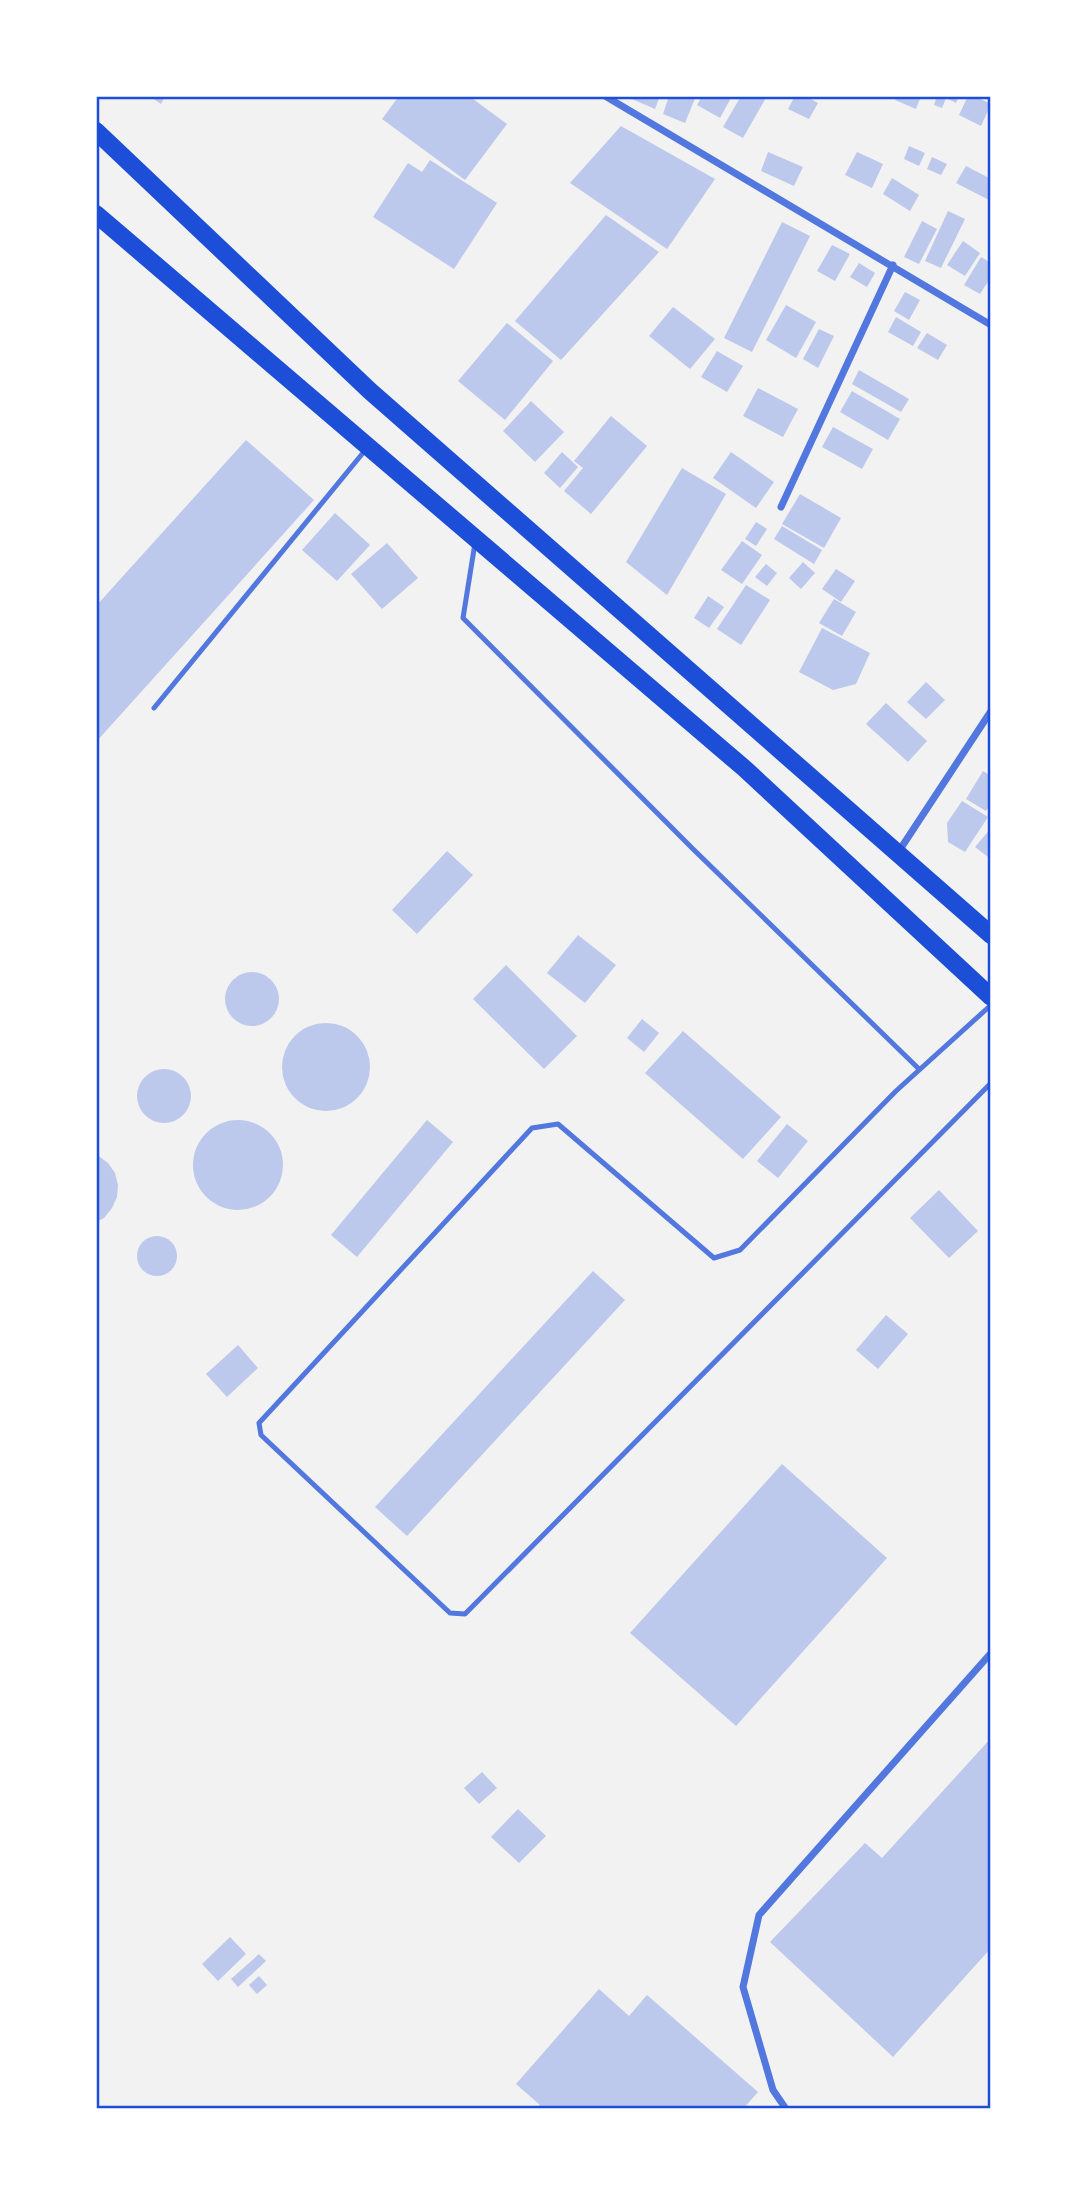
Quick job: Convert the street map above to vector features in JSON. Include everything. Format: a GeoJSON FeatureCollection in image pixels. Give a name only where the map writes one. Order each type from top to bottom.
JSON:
{"type":"FeatureCollection","features":[{"type":"Feature","properties":{"kind":"main road"},"geometry":{"type":"LineString","coordinates":[[96,131],[370,390],[991,935]]}},
{"type":"Feature","properties":{"kind":"main road"},"geometry":{"type":"LineString","coordinates":[[96,214],[744,768],[991,997]]}},
{"type":"Feature","properties":{"kind":"street"},"geometry":{"type":"LineString","coordinates":[[605,96],[893,265],[991,326]]}},
{"type":"Feature","properties":{"kind":"street"},"geometry":{"type":"LineString","coordinates":[[781,507],[893,265]]}},
{"type":"Feature","properties":{"kind":"street"},"geometry":{"type":"LineString","coordinates":[[898,853],[991,711]]}},
{"type":"Feature","properties":{"kind":"street"},"geometry":{"type":"LineString","coordinates":[[786,2109],[773,2090],[743,1987],[760,1915],[991,1653]]}},
{"type":"Feature","properties":{"kind":"lane"},"geometry":{"type":"LineString","coordinates":[[154,708],[367,447]]}},
{"type":"Feature","properties":{"kind":"lane"},"geometry":{"type":"LineString","coordinates":[[475,540],[463,618],[919,1069]]}},
{"type":"Feature","properties":{"kind":"lane"},"geometry":{"type":"LineString","coordinates":[[991,1006],[919,1069],[740,1250],[715,1258],[558,1124],[531,1128],[259,1423],[261,1435],[450,1613],[465,1614],[991,1083]]}},
{"type":"Feature","properties":{"kind":"building"},"geometry":{"type":"Polygon","coordinates":[[[149,96],[165,96],[161,104],[149,96]]]}},
{"type":"Feature","properties":{"kind":"building"},"geometry":{"type":"Polygon","coordinates":[[[399,96],[469,96],[507,124],[465,180],[382,119],[399,96]]]}},
{"type":"Feature","properties":{"kind":"building"},"geometry":{"type":"Polygon","coordinates":[[[625,96],[660,96],[655,109],[625,96]]]}},
{"type":"Feature","properties":{"kind":"building"},"geometry":{"type":"Polygon","coordinates":[[[669,96],[696,96],[685,123],[663,114],[669,96]]]}},
{"type":"Feature","properties":{"kind":"building"},"geometry":{"type":"Polygon","coordinates":[[[702,96],[732,96],[720,118],[697,105],[702,96]]]}},
{"type":"Feature","properties":{"kind":"building"},"geometry":{"type":"Polygon","coordinates":[[[741,96],[767,96],[743,138],[723,127],[741,96]]]}},
{"type":"Feature","properties":{"kind":"building"},"geometry":{"type":"Polygon","coordinates":[[[795,96],[805,96],[818,103],[809,119],[788,109],[795,96]]]}},
{"type":"Feature","properties":{"kind":"building"},"geometry":{"type":"Polygon","coordinates":[[[897,96],[921,96],[916,109],[895,100],[897,96]]]}},
{"type":"Feature","properties":{"kind":"building"},"geometry":{"type":"Polygon","coordinates":[[[937,96],[959,96],[956,103],[946,98],[942,108],[934,105],[937,96]]]}},
{"type":"Feature","properties":{"kind":"building"},"geometry":{"type":"Polygon","coordinates":[[[968,96],[991,104],[981,126],[959,115],[968,96]]]}},
{"type":"Feature","properties":{"kind":"building"},"geometry":{"type":"Polygon","coordinates":[[[621,126],[715,179],[667,249],[570,183],[621,126]]]}},
{"type":"Feature","properties":{"kind":"building"},"geometry":{"type":"Polygon","coordinates":[[[909,146],[925,153],[919,166],[904,159],[909,146]]]}},
{"type":"Feature","properties":{"kind":"building"},"geometry":{"type":"Polygon","coordinates":[[[768,152],[803,167],[794,186],[761,171],[768,152]]]}},
{"type":"Feature","properties":{"kind":"building"},"geometry":{"type":"Polygon","coordinates":[[[857,152],[883,164],[872,188],[845,175],[857,152]]]}},
{"type":"Feature","properties":{"kind":"building"},"geometry":{"type":"Polygon","coordinates":[[[932,157],[947,164],[941,175],[927,169],[932,157]]]}},
{"type":"Feature","properties":{"kind":"building"},"geometry":{"type":"Polygon","coordinates":[[[430,160],[497,203],[454,269],[373,217],[408,163],[422,172],[430,160]]]}},
{"type":"Feature","properties":{"kind":"building"},"geometry":{"type":"Polygon","coordinates":[[[966,166],[991,179],[991,201],[956,183],[966,166]]]}},
{"type":"Feature","properties":{"kind":"building"},"geometry":{"type":"Polygon","coordinates":[[[892,178],[919,195],[910,211],[883,194],[892,178]]]}},
{"type":"Feature","properties":{"kind":"building"},"geometry":{"type":"Polygon","coordinates":[[[948,211],[965,219],[941,268],[925,261],[948,211]]]}},
{"type":"Feature","properties":{"kind":"building"},"geometry":{"type":"Polygon","coordinates":[[[606,215],[659,252],[561,360],[515,321],[606,215]]]}},
{"type":"Feature","properties":{"kind":"building"},"geometry":{"type":"Polygon","coordinates":[[[922,221],[937,229],[919,264],[904,257],[922,221]]]}},
{"type":"Feature","properties":{"kind":"building"},"geometry":{"type":"Polygon","coordinates":[[[782,222],[810,236],[752,352],[724,338],[782,222]]]}},
{"type":"Feature","properties":{"kind":"building"},"geometry":{"type":"Polygon","coordinates":[[[963,241],[980,253],[965,276],[947,265],[963,241]]]}},
{"type":"Feature","properties":{"kind":"building"},"geometry":{"type":"Polygon","coordinates":[[[832,245],[850,254],[835,281],[817,271],[832,245]]]}},
{"type":"Feature","properties":{"kind":"building"},"geometry":{"type":"Polygon","coordinates":[[[981,257],[991,263],[991,277],[980,294],[964,285],[981,257]]]}},
{"type":"Feature","properties":{"kind":"building"},"geometry":{"type":"Polygon","coordinates":[[[859,263],[875,273],[867,287],[850,277],[859,263]]]}},
{"type":"Feature","properties":{"kind":"building"},"geometry":{"type":"Polygon","coordinates":[[[905,292],[920,300],[909,320],[894,311],[905,292]]]}},
{"type":"Feature","properties":{"kind":"building"},"geometry":{"type":"Polygon","coordinates":[[[786,305],[816,322],[796,358],[766,340],[786,305]]]}},
{"type":"Feature","properties":{"kind":"building"},"geometry":{"type":"Polygon","coordinates":[[[673,307],[715,339],[690,369],[649,336],[673,307]]]}},
{"type":"Feature","properties":{"kind":"building"},"geometry":{"type":"Polygon","coordinates":[[[896,317],[921,332],[913,346],[888,332],[896,317]]]}},
{"type":"Feature","properties":{"kind":"building"},"geometry":{"type":"Polygon","coordinates":[[[507,323],[553,361],[505,420],[458,381],[507,323]]]}},
{"type":"Feature","properties":{"kind":"building"},"geometry":{"type":"Polygon","coordinates":[[[819,329],[834,336],[818,368],[803,359],[819,329]]]}},
{"type":"Feature","properties":{"kind":"building"},"geometry":{"type":"Polygon","coordinates":[[[927,333],[947,345],[938,360],[917,348],[927,333]]]}},
{"type":"Feature","properties":{"kind":"building"},"geometry":{"type":"Polygon","coordinates":[[[717,351],[743,366],[727,392],[701,377],[717,351]]]}},
{"type":"Feature","properties":{"kind":"building"},"geometry":{"type":"Polygon","coordinates":[[[859,370],[909,399],[901,412],[852,384],[859,370]]]}},
{"type":"Feature","properties":{"kind":"building"},"geometry":{"type":"Polygon","coordinates":[[[758,388],[798,409],[783,437],[743,416],[758,388]]]}},
{"type":"Feature","properties":{"kind":"building"},"geometry":{"type":"Polygon","coordinates":[[[852,391],[900,419],[888,440],[840,412],[852,391]]]}},
{"type":"Feature","properties":{"kind":"building"},"geometry":{"type":"Polygon","coordinates":[[[531,401],[564,432],[535,462],[503,431],[531,401]]]}},
{"type":"Feature","properties":{"kind":"building"},"geometry":{"type":"Polygon","coordinates":[[[611,416],[647,446],[591,514],[564,491],[583,468],[574,461],[611,416]]]}},
{"type":"Feature","properties":{"kind":"building"},"geometry":{"type":"Polygon","coordinates":[[[833,427],[873,449],[862,469],[822,447],[833,427]]]}},
{"type":"Feature","properties":{"kind":"building"},"geometry":{"type":"Polygon","coordinates":[[[246,440],[314,500],[96,742],[96,606],[246,440]]]}},
{"type":"Feature","properties":{"kind":"building"},"geometry":{"type":"Polygon","coordinates":[[[562,452],[578,467],[560,488],[544,473],[562,452]]]}},
{"type":"Feature","properties":{"kind":"building"},"geometry":{"type":"Polygon","coordinates":[[[731,452],[774,482],[756,508],[713,478],[731,452]]]}},
{"type":"Feature","properties":{"kind":"building"},"geometry":{"type":"Polygon","coordinates":[[[682,468],[726,494],[667,595],[626,562],[682,468]]]}},
{"type":"Feature","properties":{"kind":"building"},"geometry":{"type":"Polygon","coordinates":[[[800,494],[841,518],[824,548],[782,524],[800,494]]]}},
{"type":"Feature","properties":{"kind":"building"},"geometry":{"type":"Polygon","coordinates":[[[335,513],[370,545],[337,581],[302,550],[335,513]]]}},
{"type":"Feature","properties":{"kind":"building"},"geometry":{"type":"Polygon","coordinates":[[[756,522],[767,529],[756,546],[745,539],[756,522]]]}},
{"type":"Feature","properties":{"kind":"building"},"geometry":{"type":"Polygon","coordinates":[[[782,526],[822,550],[814,564],[774,539],[782,526]]]}},
{"type":"Feature","properties":{"kind":"building"},"geometry":{"type":"Polygon","coordinates":[[[742,541],[762,555],[742,584],[721,570],[742,541]]]}},
{"type":"Feature","properties":{"kind":"building"},"geometry":{"type":"Polygon","coordinates":[[[387,543],[418,578],[382,609],[351,574],[387,543]]]}},
{"type":"Feature","properties":{"kind":"building"},"geometry":{"type":"Polygon","coordinates":[[[803,562],[815,573],[801,589],[789,578],[803,562]]]}},
{"type":"Feature","properties":{"kind":"building"},"geometry":{"type":"Polygon","coordinates":[[[766,564],[777,573],[767,586],[755,577],[766,564]]]}},
{"type":"Feature","properties":{"kind":"building"},"geometry":{"type":"Polygon","coordinates":[[[836,569],[855,581],[841,602],[822,589],[836,569]]]}},
{"type":"Feature","properties":{"kind":"building"},"geometry":{"type":"Polygon","coordinates":[[[746,585],[770,600],[741,645],[717,629],[746,585]]]}},
{"type":"Feature","properties":{"kind":"building"},"geometry":{"type":"Polygon","coordinates":[[[708,596],[724,607],[709,628],[694,618],[708,596]]]}},
{"type":"Feature","properties":{"kind":"building"},"geometry":{"type":"Polygon","coordinates":[[[834,599],[856,612],[842,636],[819,623],[834,599]]]}},
{"type":"Feature","properties":{"kind":"building"},"geometry":{"type":"Polygon","coordinates":[[[822,628],[870,653],[856,684],[833,690],[799,672],[822,628]]]}},
{"type":"Feature","properties":{"kind":"building"},"geometry":{"type":"Polygon","coordinates":[[[926,682],[945,700],[926,719],[907,702],[926,682]]]}},
{"type":"Feature","properties":{"kind":"building"},"geometry":{"type":"Polygon","coordinates":[[[886,703],[927,741],[908,762],[866,724],[886,703]]]}},
{"type":"Feature","properties":{"kind":"building"},"geometry":{"type":"Polygon","coordinates":[[[983,771],[991,776],[991,803],[986,811],[966,799],[983,771]]]}},
{"type":"Feature","properties":{"kind":"building"},"geometry":{"type":"Polygon","coordinates":[[[962,801],[988,817],[965,852],[948,842],[947,823],[962,801]]]}},
{"type":"Feature","properties":{"kind":"building"},"geometry":{"type":"Polygon","coordinates":[[[991,828],[991,854],[988,857],[975,847],[991,828]]]}},
{"type":"Feature","properties":{"kind":"building"},"geometry":{"type":"Polygon","coordinates":[[[447,851],[473,875],[417,934],[392,910],[447,851]]]}},
{"type":"Feature","properties":{"kind":"building"},"geometry":{"type":"Polygon","coordinates":[[[578,935],[616,965],[585,1003],[547,973],[578,935]]]}},
{"type":"Feature","properties":{"kind":"building"},"geometry":{"type":"Polygon","coordinates":[[[506,965],[577,1036],[544,1069],[473,999],[506,965]]]}},
{"type":"Feature","properties":{"kind":"building"},"geometry":{"type":"Polygon","coordinates":[[[252,972],[271,980],[279,999],[271,1018],[252,1026],[233,1018],[225,999],[233,980],[252,972]]]}},
{"type":"Feature","properties":{"kind":"building"},"geometry":{"type":"Polygon","coordinates":[[[642,1019],[659,1033],[644,1052],[627,1038],[642,1019]]]}},
{"type":"Feature","properties":{"kind":"building"},"geometry":{"type":"Polygon","coordinates":[[[326,1023],[343,1027],[357,1036],[366,1050],[370,1067],[366,1084],[357,1098],[343,1107],[326,1111],[309,1107],[295,1098],[286,1084],[282,1067],[286,1050],[295,1036],[309,1027],[326,1023]]]}},
{"type":"Feature","properties":{"kind":"building"},"geometry":{"type":"Polygon","coordinates":[[[683,1031],[781,1117],[743,1159],[645,1073],[683,1031]]]}},
{"type":"Feature","properties":{"kind":"building"},"geometry":{"type":"Polygon","coordinates":[[[164,1069],[183,1077],[191,1096],[183,1115],[164,1123],[145,1115],[137,1096],[145,1077],[164,1069]]]}},
{"type":"Feature","properties":{"kind":"building"},"geometry":{"type":"Polygon","coordinates":[[[238,1120],[255,1124],[270,1133],[279,1148],[283,1165],[279,1182],[270,1197],[255,1206],[238,1210],[221,1206],[206,1197],[197,1182],[193,1165],[197,1148],[206,1133],[221,1124],[238,1120]]]}},
{"type":"Feature","properties":{"kind":"building"},"geometry":{"type":"Polygon","coordinates":[[[427,1120],[453,1142],[357,1257],[331,1235],[427,1120]]]}},
{"type":"Feature","properties":{"kind":"building"},"geometry":{"type":"Polygon","coordinates":[[[787,1124],[808,1141],[778,1178],[757,1161],[787,1124]]]}},
{"type":"Feature","properties":{"kind":"building"},"geometry":{"type":"Polygon","coordinates":[[[96,1154],[108,1163],[115,1173],[118,1185],[112,1208],[104,1218],[96,1222],[96,1154]]]}},
{"type":"Feature","properties":{"kind":"building"},"geometry":{"type":"Polygon","coordinates":[[[939,1190],[978,1231],[949,1258],[910,1218],[939,1190]]]}},
{"type":"Feature","properties":{"kind":"building"},"geometry":{"type":"Polygon","coordinates":[[[157,1236],[165,1237],[171,1242],[176,1248],[176,1264],[171,1270],[165,1275],[157,1276],[149,1275],[143,1270],[138,1264],[137,1256],[138,1248],[143,1242],[149,1237],[157,1236]]]}},
{"type":"Feature","properties":{"kind":"building"},"geometry":{"type":"Polygon","coordinates":[[[593,1271],[625,1300],[407,1536],[375,1507],[593,1271]]]}},
{"type":"Feature","properties":{"kind":"building"},"geometry":{"type":"Polygon","coordinates":[[[886,1315],[908,1334],[878,1369],[856,1350],[886,1315]]]}},
{"type":"Feature","properties":{"kind":"building"},"geometry":{"type":"Polygon","coordinates":[[[238,1345],[258,1368],[227,1397],[206,1374],[238,1345]]]}},
{"type":"Feature","properties":{"kind":"building"},"geometry":{"type":"Polygon","coordinates":[[[782,1464],[887,1558],[736,1726],[630,1633],[782,1464]]]}},
{"type":"Feature","properties":{"kind":"building"},"geometry":{"type":"Polygon","coordinates":[[[991,1738],[991,1948],[893,2057],[770,1942],[865,1843],[882,1858],[991,1738]]]}},
{"type":"Feature","properties":{"kind":"building"},"geometry":{"type":"Polygon","coordinates":[[[482,1772],[497,1788],[479,1804],[464,1788],[482,1772]]]}},
{"type":"Feature","properties":{"kind":"building"},"geometry":{"type":"Polygon","coordinates":[[[518,1809],[546,1836],[519,1863],[491,1837],[518,1809]]]}},
{"type":"Feature","properties":{"kind":"building"},"geometry":{"type":"Polygon","coordinates":[[[230,1937],[246,1954],[218,1981],[202,1964],[230,1937]]]}},
{"type":"Feature","properties":{"kind":"building"},"geometry":{"type":"Polygon","coordinates":[[[259,1954],[266,1961],[238,1987],[231,1979],[259,1954]]]}},
{"type":"Feature","properties":{"kind":"building"},"geometry":{"type":"Polygon","coordinates":[[[259,1976],[267,1985],[257,1994],[249,1985],[259,1976]]]}},
{"type":"Feature","properties":{"kind":"building"},"geometry":{"type":"Polygon","coordinates":[[[599,1989],[629,2016],[647,1995],[758,2092],[743,2109],[536,2109],[540,2105],[516,2084],[599,1989]]]}}]}
